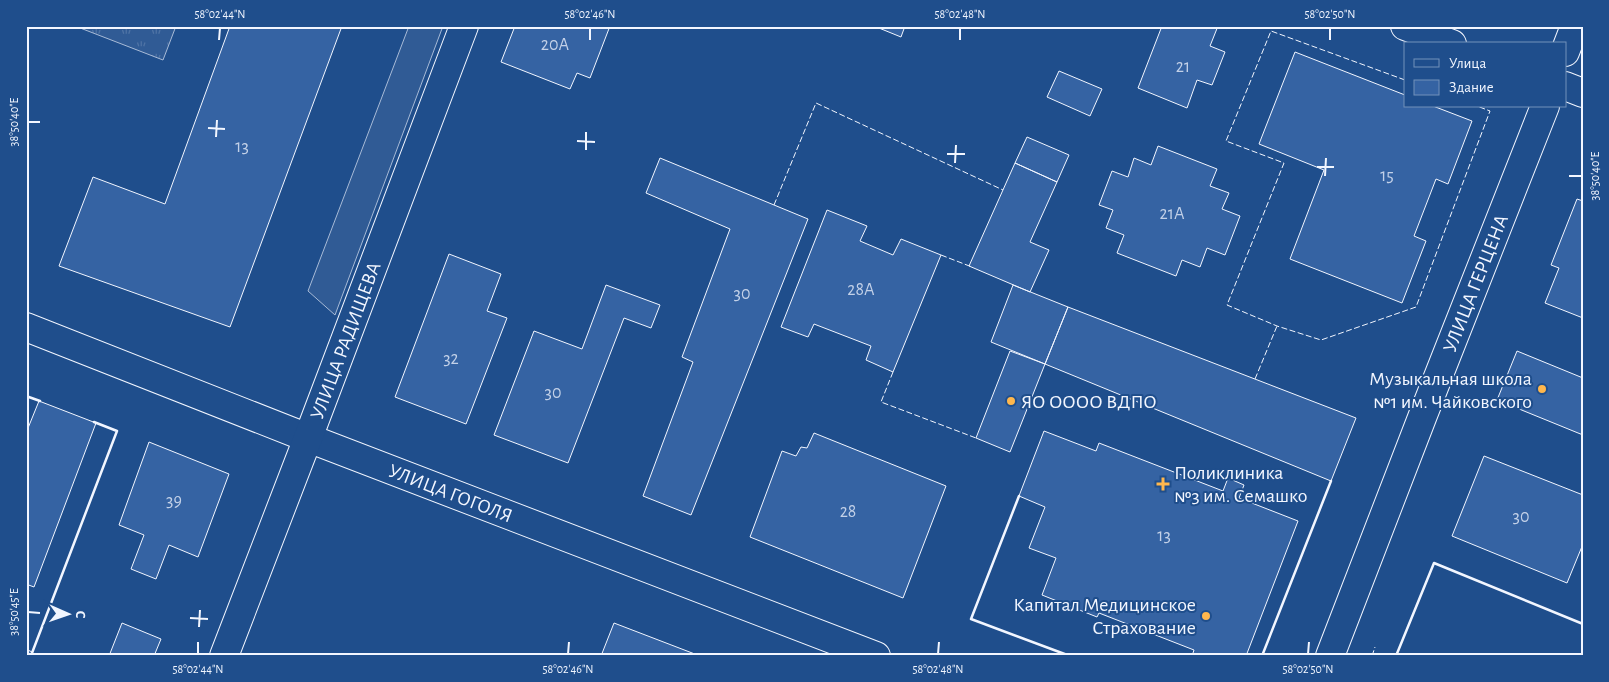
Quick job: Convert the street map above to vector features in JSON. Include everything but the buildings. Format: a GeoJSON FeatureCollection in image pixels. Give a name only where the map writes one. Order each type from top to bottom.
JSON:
{"type":"FeatureCollection","features":[{"type":"Feature","properties":{"kind":"street","name":"УЛИЦА РАДИЩЕВА"},"geometry":{"type":"LineString","coordinates":[[224,656],[464,26]]}},
{"type":"Feature","properties":{"kind":"street"},"geometry":{"type":"LineString","coordinates":[[1405,26],[1447,42]]}},
{"type":"Feature","properties":{"kind":"street"},"geometry":{"type":"LineString","coordinates":[[1566,49],[1575,26]]}},
{"type":"Feature","properties":{"kind":"street"},"geometry":{"type":"LineString","coordinates":[[1566,86],[1583,93]]}},
{"type":"Feature","properties":{"kind":"street","name":"УЛИЦА ГЕРЦЕНА"},"geometry":{"type":"LineString","coordinates":[[1330,656],[1544,108]]}},
{"type":"Feature","properties":{"kind":"street","name":"УЛИЦА ГОГОЛЯ"},"geometry":{"type":"LineString","coordinates":[[26,327],[308,438],[876,656]]}},
{"type":"Feature","properties":{"kind":"green space"},"geometry":{"type":"Polygon","coordinates":[[[75,26],[176,26],[163,60],[75,26]]]}},
{"type":"Feature","properties":{"kind":"shaded area"},"geometry":{"type":"Polygon","coordinates":[[[409,26],[443,26],[335,315],[308,291],[409,26]]]}},
{"type":"Feature","properties":{"kind":"fence"},"geometry":{"type":"LineString","coordinates":[[1404,80],[1271,31],[1226,141],[1284,163],[1227,305],[1277,326],[1321,340],[1416,307],[1490,111],[1482,108]]}},
{"type":"Feature","properties":{"kind":"fence"},"geometry":{"type":"LineString","coordinates":[[774,205],[816,103],[1003,190]]}},
{"type":"Feature","properties":{"kind":"fence"},"geometry":{"type":"LineString","coordinates":[[941,255],[972,267]]}},
{"type":"Feature","properties":{"kind":"fence"},"geometry":{"type":"LineString","coordinates":[[1255,379],[1277,326]]}},
{"type":"Feature","properties":{"kind":"fence"},"geometry":{"type":"LineString","coordinates":[[893,372],[881,402],[976,438]]}},
{"type":"Feature","properties":{"kind":"fence"},"geometry":{"type":"LineString","coordinates":[[1372,656],[1375,647]]}},
{"type":"Feature","properties":{"kind":"wall"},"geometry":{"type":"LineString","coordinates":[[26,396],[40,401]]}},
{"type":"Feature","properties":{"kind":"wall"},"geometry":{"type":"LineString","coordinates":[[32,653],[117,431],[94,422]]}},
{"type":"Feature","properties":{"kind":"wall"},"geometry":{"type":"LineString","coordinates":[[1262,656],[1331,481]]}},
{"type":"Feature","properties":{"kind":"wall"},"geometry":{"type":"LineString","coordinates":[[1019,496],[971,619],[1070,656]]}},
{"type":"Feature","properties":{"kind":"wall"},"geometry":{"type":"LineString","coordinates":[[1396,656],[1434,563],[1583,624]]}},
{"type":"Feature","properties":{"kind":"place","name":"Музыкальная школа №1 им. Чайковского"},"geometry":{"type":"Point","coordinates":[1542,389]}},
{"type":"Feature","properties":{"kind":"place","name":"ЯО ОООО ВДПО"},"geometry":{"type":"Point","coordinates":[1011,401]}},
{"type":"Feature","properties":{"kind":"place","name":"Поликлиника №3 им. Семашко"},"geometry":{"type":"Point","coordinates":[1163,484]}},
{"type":"Feature","properties":{"kind":"place","name":"Капитал Медицинское Страхование"},"geometry":{"type":"Point","coordinates":[1206,616]}}]}
